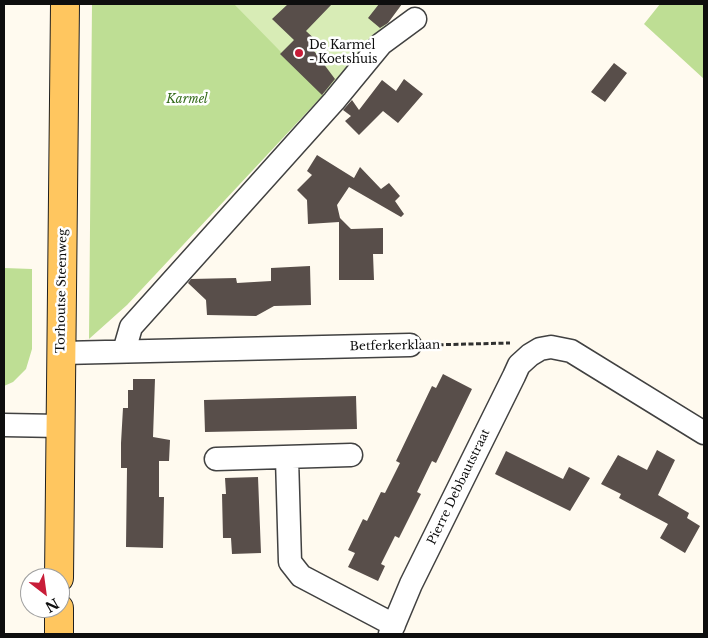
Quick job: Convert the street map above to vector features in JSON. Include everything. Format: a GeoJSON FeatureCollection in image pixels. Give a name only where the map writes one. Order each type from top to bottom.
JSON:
{"type":"FeatureCollection","features":[{"type":"Feature","properties":{"kind":"main road","name":"Torhoutse Steenweg"},"geometry":{"type":"LineString","coordinates":[[59,568],[65,4]]}},
{"type":"Feature","properties":{"kind":"main road"},"geometry":{"type":"LineString","coordinates":[[59,618],[59,634]]}},
{"type":"Feature","properties":{"kind":"street"},"geometry":{"type":"LineString","coordinates":[[124,351],[131,327],[334,101],[381,44],[415,18]]}},
{"type":"Feature","properties":{"kind":"street","name":"Betferkerklaan"},"geometry":{"type":"LineString","coordinates":[[62,354],[410,345]]}},
{"type":"Feature","properties":{"kind":"street"},"geometry":{"type":"LineString","coordinates":[[540,349],[561,348],[571,351],[704,433]]}},
{"type":"Feature","properties":{"kind":"street","name":"Pierre Debbautstraat"},"geometry":{"type":"LineString","coordinates":[[392,630],[411,584],[519,365],[540,349]]}},
{"type":"Feature","properties":{"kind":"street"},"geometry":{"type":"LineString","coordinates":[[4,425],[60,426]]}},
{"type":"Feature","properties":{"kind":"street"},"geometry":{"type":"LineString","coordinates":[[216,459],[351,455]]}},
{"type":"Feature","properties":{"kind":"street"},"geometry":{"type":"LineString","coordinates":[[287,458],[290,562],[301,576],[392,630]]}},
{"type":"Feature","properties":{"kind":"path","name":"Betferkerklaan"},"geometry":{"type":"LineString","coordinates":[[410,345],[515,343],[540,349]]}},
{"type":"Feature","properties":{"kind":"green space","name":"Karmel"},"geometry":{"type":"Polygon","coordinates":[[[92,4],[234,4],[323,95],[127,305],[89,339],[92,4]]]}},
{"type":"Feature","properties":{"kind":"green space"},"geometry":{"type":"Polygon","coordinates":[[[231,4],[402,4],[366,51],[319,99],[231,4]]]}},
{"type":"Feature","properties":{"kind":"green space"},"geometry":{"type":"Polygon","coordinates":[[[660,4],[704,4],[704,79],[644,24],[660,4]]]}},
{"type":"Feature","properties":{"kind":"green space"},"geometry":{"type":"Polygon","coordinates":[[[4,268],[32,269],[32,349],[26,369],[13,382],[4,386],[4,268]]]}},
{"type":"Feature","properties":{"kind":"building","name":"De Karmel - Koetshuis"},"geometry":{"type":"Polygon","coordinates":[[[288,4],[332,4],[306,31],[321,45],[314,51],[335,79],[322,95],[280,54],[294,40],[272,19],[288,4]]]}},
{"type":"Feature","properties":{"kind":"building"},"geometry":{"type":"Polygon","coordinates":[[[379,4],[402,4],[388,23],[380,28],[368,18],[379,4]]]}},
{"type":"Feature","properties":{"kind":"building"},"geometry":{"type":"Polygon","coordinates":[[[614,63],[627,73],[605,102],[591,92],[614,63]]]}},
{"type":"Feature","properties":{"kind":"building"},"geometry":{"type":"Polygon","coordinates":[[[404,79],[423,94],[398,123],[383,111],[359,135],[345,121],[351,116],[343,110],[352,100],[359,110],[382,80],[396,91],[404,79]]]}},
{"type":"Feature","properties":{"kind":"building"},"geometry":{"type":"Polygon","coordinates":[[[317,155],[354,178],[360,167],[381,189],[389,183],[400,196],[395,201],[404,214],[401,217],[349,187],[337,205],[340,218],[351,229],[383,228],[383,254],[373,254],[374,280],[339,280],[339,222],[308,224],[307,200],[297,190],[312,175],[307,171],[317,155]]]}},
{"type":"Feature","properties":{"kind":"building"},"geometry":{"type":"Polygon","coordinates":[[[310,266],[311,305],[274,306],[256,316],[207,315],[206,300],[188,283],[191,279],[236,278],[237,283],[271,281],[271,268],[310,266]]]}},
{"type":"Feature","properties":{"kind":"building"},"geometry":{"type":"Polygon","coordinates":[[[443,374],[472,389],[436,463],[432,461],[417,492],[421,494],[399,538],[395,536],[381,564],[385,566],[378,581],[348,567],[355,553],[348,550],[363,519],[367,521],[381,492],[385,493],[400,463],[396,461],[432,386],[436,388],[443,374]]]}},
{"type":"Feature","properties":{"kind":"building"},"geometry":{"type":"Polygon","coordinates":[[[133,379],[155,379],[153,437],[170,440],[169,461],[159,461],[159,497],[164,497],[163,548],[126,547],[127,468],[121,468],[121,443],[123,408],[128,408],[128,390],[133,390],[133,379]]]}},
{"type":"Feature","properties":{"kind":"building"},"geometry":{"type":"Polygon","coordinates":[[[356,396],[357,429],[205,432],[204,400],[356,396]]]}},
{"type":"Feature","properties":{"kind":"building"},"geometry":{"type":"Polygon","coordinates":[[[657,450],[675,460],[658,495],[689,513],[687,518],[700,526],[685,553],[660,538],[668,524],[619,498],[621,494],[601,484],[618,455],[647,470],[657,450]]]}},
{"type":"Feature","properties":{"kind":"building"},"geometry":{"type":"Polygon","coordinates":[[[506,451],[563,479],[569,467],[590,478],[570,511],[495,474],[506,451]]]}},
{"type":"Feature","properties":{"kind":"building"},"geometry":{"type":"Polygon","coordinates":[[[258,477],[261,553],[232,554],[231,538],[223,538],[222,494],[226,494],[225,478],[258,477]]]}},
{"type":"Feature","properties":{"kind":"place","name":"De Karmel - Koetshuis"},"geometry":{"type":"Point","coordinates":[299,53]}}]}
